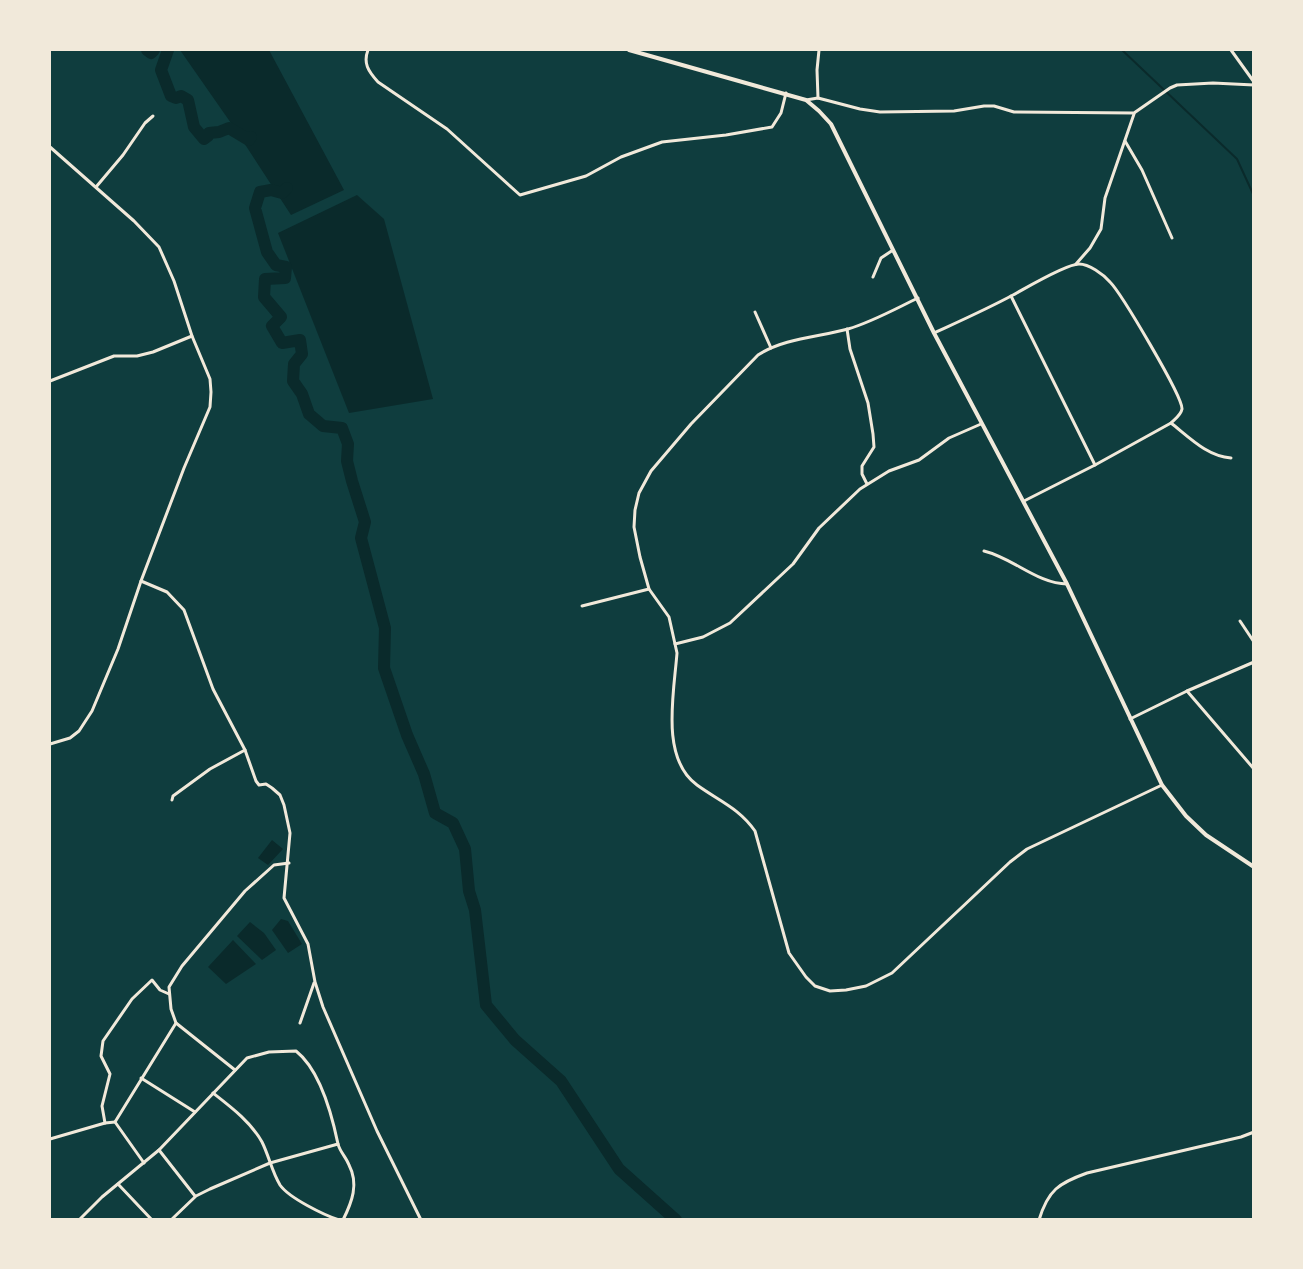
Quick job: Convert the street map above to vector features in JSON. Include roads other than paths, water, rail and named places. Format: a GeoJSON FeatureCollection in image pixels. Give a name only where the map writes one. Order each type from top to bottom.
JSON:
{"type":"FeatureCollection","features":[{"type":"Feature","properties":{"kind":"street"},"geometry":{"type":"LineString","coordinates":[[368,50],[365,58],[366,65],[369,73],[378,82],[447,129],[520,195],[585,176],[621,157],[662,142],[772,127],[781,113],[786,93]]}},
{"type":"Feature","properties":{"kind":"street"},"geometry":{"type":"LineString","coordinates":[[629,50],[806,100],[831,124],[934,333],[1067,584],[1162,785],[1186,816],[1206,836],[1254,867]]}},
{"type":"Feature","properties":{"kind":"street"},"geometry":{"type":"LineString","coordinates":[[818,98],[819,50]]}},
{"type":"Feature","properties":{"kind":"street"},"geometry":{"type":"LineString","coordinates":[[1231,50],[1254,84]]}},
{"type":"Feature","properties":{"kind":"street"},"geometry":{"type":"LineString","coordinates":[[806,100],[818,98],[880,112],[954,111],[994,106],[1014,112],[1134,113],[1177,85],[1254,84]]}},
{"type":"Feature","properties":{"kind":"street"},"geometry":{"type":"LineString","coordinates":[[934,333],[1076,264],[1090,248],[1101,229],[1105,198],[1134,113]]}},
{"type":"Feature","properties":{"kind":"street"},"geometry":{"type":"LineString","coordinates":[[96,187],[123,155],[145,123],[153,116]]}},
{"type":"Feature","properties":{"kind":"street"},"geometry":{"type":"LineString","coordinates":[[1125,141],[1142,170],[1173,238]]}},
{"type":"Feature","properties":{"kind":"street"},"geometry":{"type":"LineString","coordinates":[[50,149],[154,239],[174,281],[192,336],[210,379],[210,407],[184,468],[118,649],[92,711],[79,730],[70,738],[50,744]]}},
{"type":"Feature","properties":{"kind":"street"},"geometry":{"type":"LineString","coordinates":[[873,277],[881,258],[893,250]]}},
{"type":"Feature","properties":{"kind":"street"},"geometry":{"type":"LineString","coordinates":[[1024,501],[1171,423],[1179,417],[1182,409],[1150,345],[1111,282],[1096,271],[1076,264]]}},
{"type":"Feature","properties":{"kind":"street"},"geometry":{"type":"LineString","coordinates":[[1011,296],[1095,465]]}},
{"type":"Feature","properties":{"kind":"street"},"geometry":{"type":"LineString","coordinates":[[918,298],[877,318],[847,329],[771,348],[758,355],[691,424],[651,471],[639,493],[634,527],[640,557],[649,589],[669,617],[677,653],[671,734],[680,765],[687,777],[745,817],[755,831],[789,953],[815,986],[830,991],[867,986],[892,973],[1010,862],[1027,849],[1162,785]]}},
{"type":"Feature","properties":{"kind":"street"},"geometry":{"type":"LineString","coordinates":[[754,312],[771,348]]}},
{"type":"Feature","properties":{"kind":"street"},"geometry":{"type":"LineString","coordinates":[[847,329],[850,349],[867,399],[873,434],[872,451],[862,466],[862,474],[867,484]]}},
{"type":"Feature","properties":{"kind":"street"},"geometry":{"type":"LineString","coordinates":[[50,381],[93,362],[114,356],[137,356],[153,352],[192,336]]}},
{"type":"Feature","properties":{"kind":"street"},"geometry":{"type":"LineString","coordinates":[[1171,423],[1210,453],[1231,458]]}},
{"type":"Feature","properties":{"kind":"street"},"geometry":{"type":"LineString","coordinates":[[675,644],[710,634],[730,623],[793,564],[819,528],[867,484],[889,471],[919,460],[949,438],[981,424]]}},
{"type":"Feature","properties":{"kind":"street"},"geometry":{"type":"LineString","coordinates":[[984,552],[1008,559],[1049,582],[1067,584]]}},
{"type":"Feature","properties":{"kind":"street"},"geometry":{"type":"LineString","coordinates":[[141,581],[167,592],[184,610],[213,689],[245,750],[257,784],[272,788],[280,795],[290,833],[284,898],[308,944],[315,982],[323,1007],[376,1131],[421,1220]]}},
{"type":"Feature","properties":{"kind":"street"},"geometry":{"type":"LineString","coordinates":[[582,606],[649,589]]}},
{"type":"Feature","properties":{"kind":"street"},"geometry":{"type":"LineString","coordinates":[[1240,621],[1254,642]]}},
{"type":"Feature","properties":{"kind":"street"},"geometry":{"type":"LineString","coordinates":[[1129,719],[1254,662]]}},
{"type":"Feature","properties":{"kind":"street"},"geometry":{"type":"LineString","coordinates":[[1187,691],[1254,770]]}},
{"type":"Feature","properties":{"kind":"street"},"geometry":{"type":"LineString","coordinates":[[172,800],[173,796],[210,769],[245,750]]}},
{"type":"Feature","properties":{"kind":"street"},"geometry":{"type":"LineString","coordinates":[[235,1070],[176,1023],[169,994],[172,980],[245,891],[274,865],[289,863]]}},
{"type":"Feature","properties":{"kind":"street"},"geometry":{"type":"LineString","coordinates":[[105,1123],[102,1106],[110,1074],[101,1056],[103,1041],[132,999],[153,980],[160,990],[169,994]]}},
{"type":"Feature","properties":{"kind":"street"},"geometry":{"type":"LineString","coordinates":[[300,1023],[315,982]]}},
{"type":"Feature","properties":{"kind":"street"},"geometry":{"type":"LineString","coordinates":[[115,1122],[176,1023]]}},
{"type":"Feature","properties":{"kind":"street"},"geometry":{"type":"LineString","coordinates":[[79,1220],[102,1197],[159,1150],[235,1070],[248,1058],[269,1052],[296,1051],[304,1057],[315,1075],[330,1114],[341,1153],[350,1165],[354,1184],[352,1202],[341,1220],[327,1216],[287,1192],[280,1185],[262,1142],[251,1127],[213,1094]]}},
{"type":"Feature","properties":{"kind":"street"},"geometry":{"type":"LineString","coordinates":[[141,1078],[195,1112]]}},
{"type":"Feature","properties":{"kind":"street"},"geometry":{"type":"LineString","coordinates":[[50,1139],[115,1122]]}},
{"type":"Feature","properties":{"kind":"street"},"geometry":{"type":"LineString","coordinates":[[115,1122],[144,1163]]}},
{"type":"Feature","properties":{"kind":"street"},"geometry":{"type":"LineString","coordinates":[[1039,1220],[1043,1206],[1053,1190],[1067,1180],[1087,1173],[1254,1132]]}},
{"type":"Feature","properties":{"kind":"street"},"geometry":{"type":"LineString","coordinates":[[171,1220],[196,1196],[270,1163],[338,1144]]}},
{"type":"Feature","properties":{"kind":"street"},"geometry":{"type":"LineString","coordinates":[[159,1150],[196,1196]]}},
{"type":"Feature","properties":{"kind":"street"},"geometry":{"type":"LineString","coordinates":[[118,1185],[152,1220]]}},
{"type":"Feature","properties":{"kind":"water"},"geometry":{"type":"Polygon","coordinates":[[[180,50],[269,50],[344,190],[291,215],[180,50]]]}},
{"type":"Feature","properties":{"kind":"water"},"geometry":{"type":"Polygon","coordinates":[[[357,195],[384,219],[433,399],[349,413],[278,233],[357,195]]]}},
{"type":"Feature","properties":{"kind":"water"},"geometry":{"type":"Polygon","coordinates":[[[272,840],[283,849],[268,865],[258,858],[272,840]]]}},
{"type":"Feature","properties":{"kind":"water"},"geometry":{"type":"Polygon","coordinates":[[[281,919],[288,921],[302,944],[288,953],[272,930],[281,919]]]}},
{"type":"Feature","properties":{"kind":"water"},"geometry":{"type":"Polygon","coordinates":[[[250,922],[264,933],[276,950],[262,960],[237,936],[250,922]]]}},
{"type":"Feature","properties":{"kind":"water"},"geometry":{"type":"Polygon","coordinates":[[[233,940],[256,964],[226,984],[208,967],[233,940]]]}},
{"type":"Feature","properties":{"kind":"waterway"},"geometry":{"type":"LineString","coordinates":[[147,50],[151,53],[154,50]]}},
{"type":"Feature","properties":{"kind":"waterway"},"geometry":{"type":"LineString","coordinates":[[168,50],[161,70],[171,96],[176,98],[181,96],[188,100],[194,127],[204,139],[209,133],[229,128],[249,140],[251,137]]}},
{"type":"Feature","properties":{"kind":"waterway"},"geometry":{"type":"LineString","coordinates":[[1122,50],[1237,159],[1254,196]]}},
{"type":"Feature","properties":{"kind":"waterway"},"geometry":{"type":"LineString","coordinates":[[287,188],[282,193],[271,190],[260,192],[255,208],[267,252],[276,265],[286,267],[285,278],[265,279],[264,297],[281,317],[272,326],[282,343],[300,340],[302,354],[294,364],[293,381],[302,394],[309,414],[323,426],[342,428],[348,444],[347,461],[365,522],[361,538],[385,628],[384,668],[407,735],[424,774],[435,813],[453,823],[465,849],[486,1005],[515,1040],[561,1081],[619,1169],[676,1220]]}}]}
